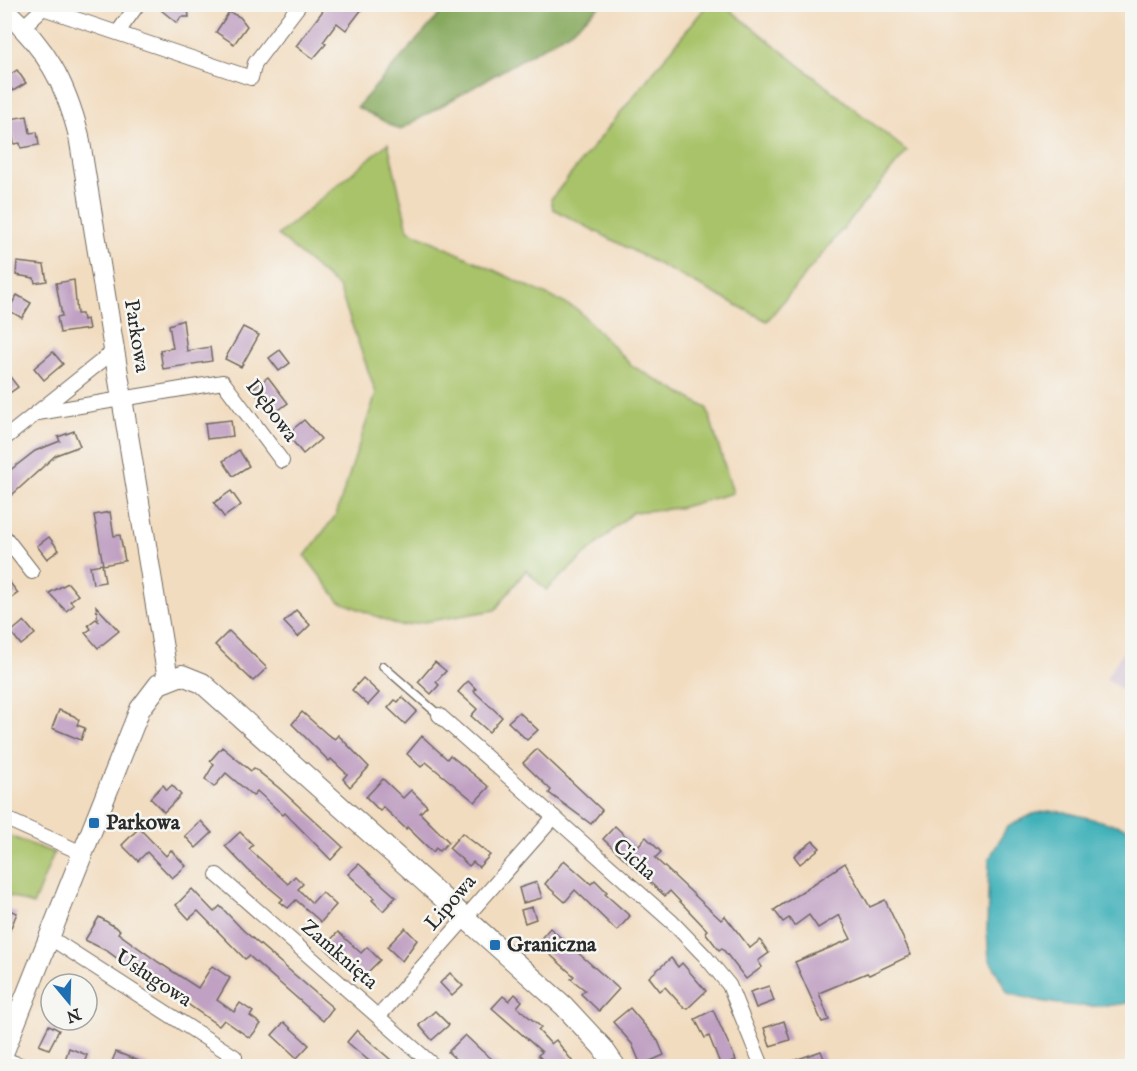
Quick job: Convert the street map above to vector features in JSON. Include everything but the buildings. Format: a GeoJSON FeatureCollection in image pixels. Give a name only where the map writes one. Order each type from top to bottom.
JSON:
{"type":"FeatureCollection","features":[{"type":"Feature","properties":{"kind":"street"},"geometry":{"type":"LineString","coordinates":[[118,32],[138,4]]}},
{"type":"Feature","properties":{"kind":"street"},"geometry":{"type":"LineString","coordinates":[[23,27],[37,6],[250,78],[255,63],[300,4]]}},
{"type":"Feature","properties":{"kind":"street","name":"Parkowa"},"geometry":{"type":"LineString","coordinates":[[4,9],[23,27],[57,72],[73,113],[168,679]]}},
{"type":"Feature","properties":{"kind":"street"},"geometry":{"type":"LineString","coordinates":[[4,439],[114,351]]}},
{"type":"Feature","properties":{"kind":"street","name":"Dębowa"},"geometry":{"type":"LineString","coordinates":[[122,400],[223,382],[282,461]]}},
{"type":"Feature","properties":{"kind":"street"},"geometry":{"type":"LineString","coordinates":[[38,413],[122,400]]}},
{"type":"Feature","properties":{"kind":"street"},"geometry":{"type":"LineString","coordinates":[[4,536],[32,572]]}},
{"type":"Feature","properties":{"kind":"street"},"geometry":{"type":"LineString","coordinates":[[4,1051],[140,709],[152,692],[168,679],[183,675],[202,683],[564,1006],[602,1047],[615,1066]]}},
{"type":"Feature","properties":{"kind":"street","name":"Cicha"},"geometry":{"type":"LineString","coordinates":[[439,715],[704,954],[729,985],[762,1066]]}},
{"type":"Feature","properties":{"kind":"street","name":"Lipowa"},"geometry":{"type":"LineString","coordinates":[[379,1016],[554,817]]}},
{"type":"Feature","properties":{"kind":"street"},"geometry":{"type":"LineString","coordinates":[[4,818],[82,853]]}},
{"type":"Feature","properties":{"kind":"street","name":"Zamknięta"},"geometry":{"type":"LineString","coordinates":[[217,875],[434,1066]]}},
{"type":"Feature","properties":{"kind":"street","name":"Usługowa"},"geometry":{"type":"LineString","coordinates":[[49,937],[235,1057]]}},
{"type":"Feature","properties":{"kind":"street"},"geometry":{"type":"LineString","coordinates":[[4,1059],[23,1066]]}},
{"type":"Feature","properties":{"kind":"lane"},"geometry":{"type":"LineString","coordinates":[[383,666],[439,715]]}},
{"type":"Feature","properties":{"kind":"shaded area"},"geometry":{"type":"Polygon","coordinates":[[[1132,638],[1132,699],[1106,678],[1132,638]]]}},
{"type":"Feature","properties":{"kind":"green space"},"geometry":{"type":"Polygon","coordinates":[[[448,5],[601,5],[571,31],[400,130],[357,107],[448,5]]]}},
{"type":"Feature","properties":{"kind":"green space"},"geometry":{"type":"Polygon","coordinates":[[[707,5],[724,5],[907,151],[767,321],[553,209],[551,199],[707,5]]]}},
{"type":"Feature","properties":{"kind":"green space"},"geometry":{"type":"Polygon","coordinates":[[[388,143],[408,230],[577,309],[632,366],[707,408],[733,493],[679,508],[633,512],[546,590],[526,570],[495,610],[400,626],[339,601],[305,556],[336,515],[376,393],[339,288],[278,235],[388,143]]]}},
{"type":"Feature","properties":{"kind":"green space"},"geometry":{"type":"Polygon","coordinates":[[[4,834],[54,853],[33,905],[5,894],[4,834]]]}},
{"type":"Feature","properties":{"kind":"water"},"geometry":{"type":"Polygon","coordinates":[[[1049,811],[1065,812],[1132,829],[1132,1002],[1100,1006],[1070,1005],[1039,1001],[1008,993],[989,958],[987,932],[989,859],[1007,827],[1033,814],[1049,811]]]}},
{"type":"Feature","properties":{"kind":"place","name":"Parkowa"},"geometry":{"type":"Point","coordinates":[94,823]}},
{"type":"Feature","properties":{"kind":"place","name":"Graniczna"},"geometry":{"type":"Point","coordinates":[495,945]}}]}
